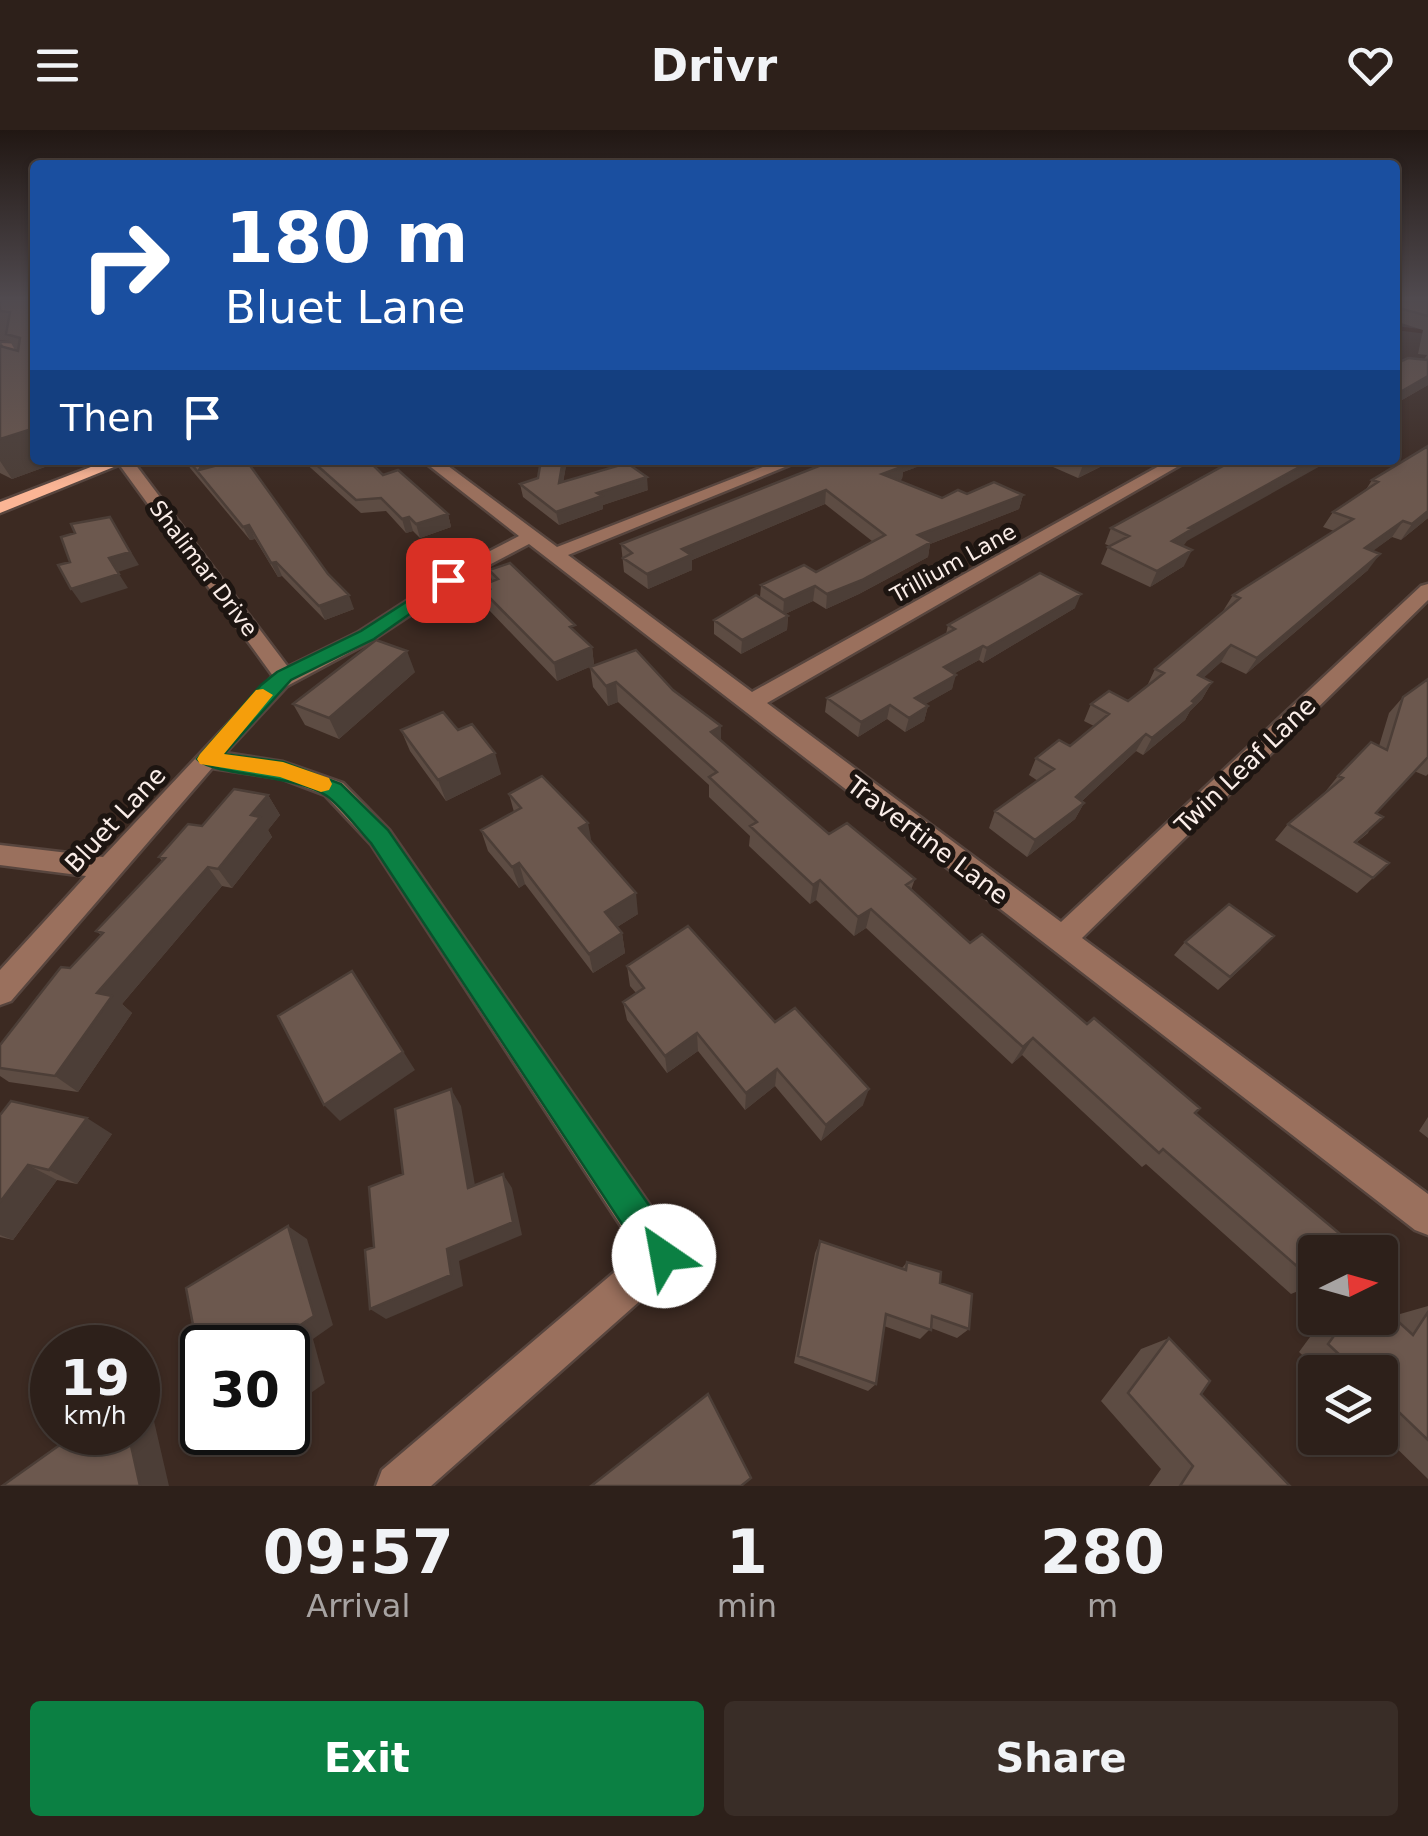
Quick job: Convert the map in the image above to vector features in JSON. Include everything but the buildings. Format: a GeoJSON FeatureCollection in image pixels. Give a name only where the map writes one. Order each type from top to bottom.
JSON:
{"type":"FeatureCollection","features":[{"type":"Feature","properties":{"kind":"main road"},"geometry":{"type":"LineString","coordinates":[[4,503],[109,465]]}},
{"type":"Feature","properties":{"kind":"street"},"geometry":{"type":"LineString","coordinates":[[13,361],[8,368],[30,371]]}},
{"type":"Feature","properties":{"kind":"street","name":"Shalimar Drive"},"geometry":{"type":"LineString","coordinates":[[127,465],[284,676]]}},
{"type":"Feature","properties":{"kind":"street","name":"Travertine Lane"},"geometry":{"type":"LineString","coordinates":[[436,465],[1428,1217]]}},
{"type":"Feature","properties":{"kind":"street"},"geometry":{"type":"LineString","coordinates":[[553,556],[781,465]]}},
{"type":"Feature","properties":{"kind":"street","name":"Trillium Lane"},"geometry":{"type":"LineString","coordinates":[[748,704],[1171,465]]}},
{"type":"Feature","properties":{"kind":"street","name":"Bluet Lane"},"geometry":{"type":"LineString","coordinates":[[0,992],[105,868],[284,676],[367,635],[476,561],[530,538]]}},
{"type":"Feature","properties":{"kind":"street","name":"Twin Leaf Lane"},"geometry":{"type":"LineString","coordinates":[[1061,940],[1428,590]]}},
{"type":"Feature","properties":{"kind":"street"},"geometry":{"type":"LineString","coordinates":[[208,759],[283,770],[334,789],[380,837],[664,1256],[398,1486]]}},
{"type":"Feature","properties":{"kind":"street"},"geometry":{"type":"LineString","coordinates":[[0,854],[105,868]]}},
{"type":"Feature","properties":{"kind":"slow traffic"},"geometry":{"type":"LineString","coordinates":[[263,695],[208,759],[283,770],[321,784]]}},
{"type":"Feature","properties":{"kind":"route"},"geometry":{"type":"LineString","coordinates":[[448,580],[367,635],[284,676],[208,759],[283,770],[334,789],[380,837],[664,1256]]}}]}
